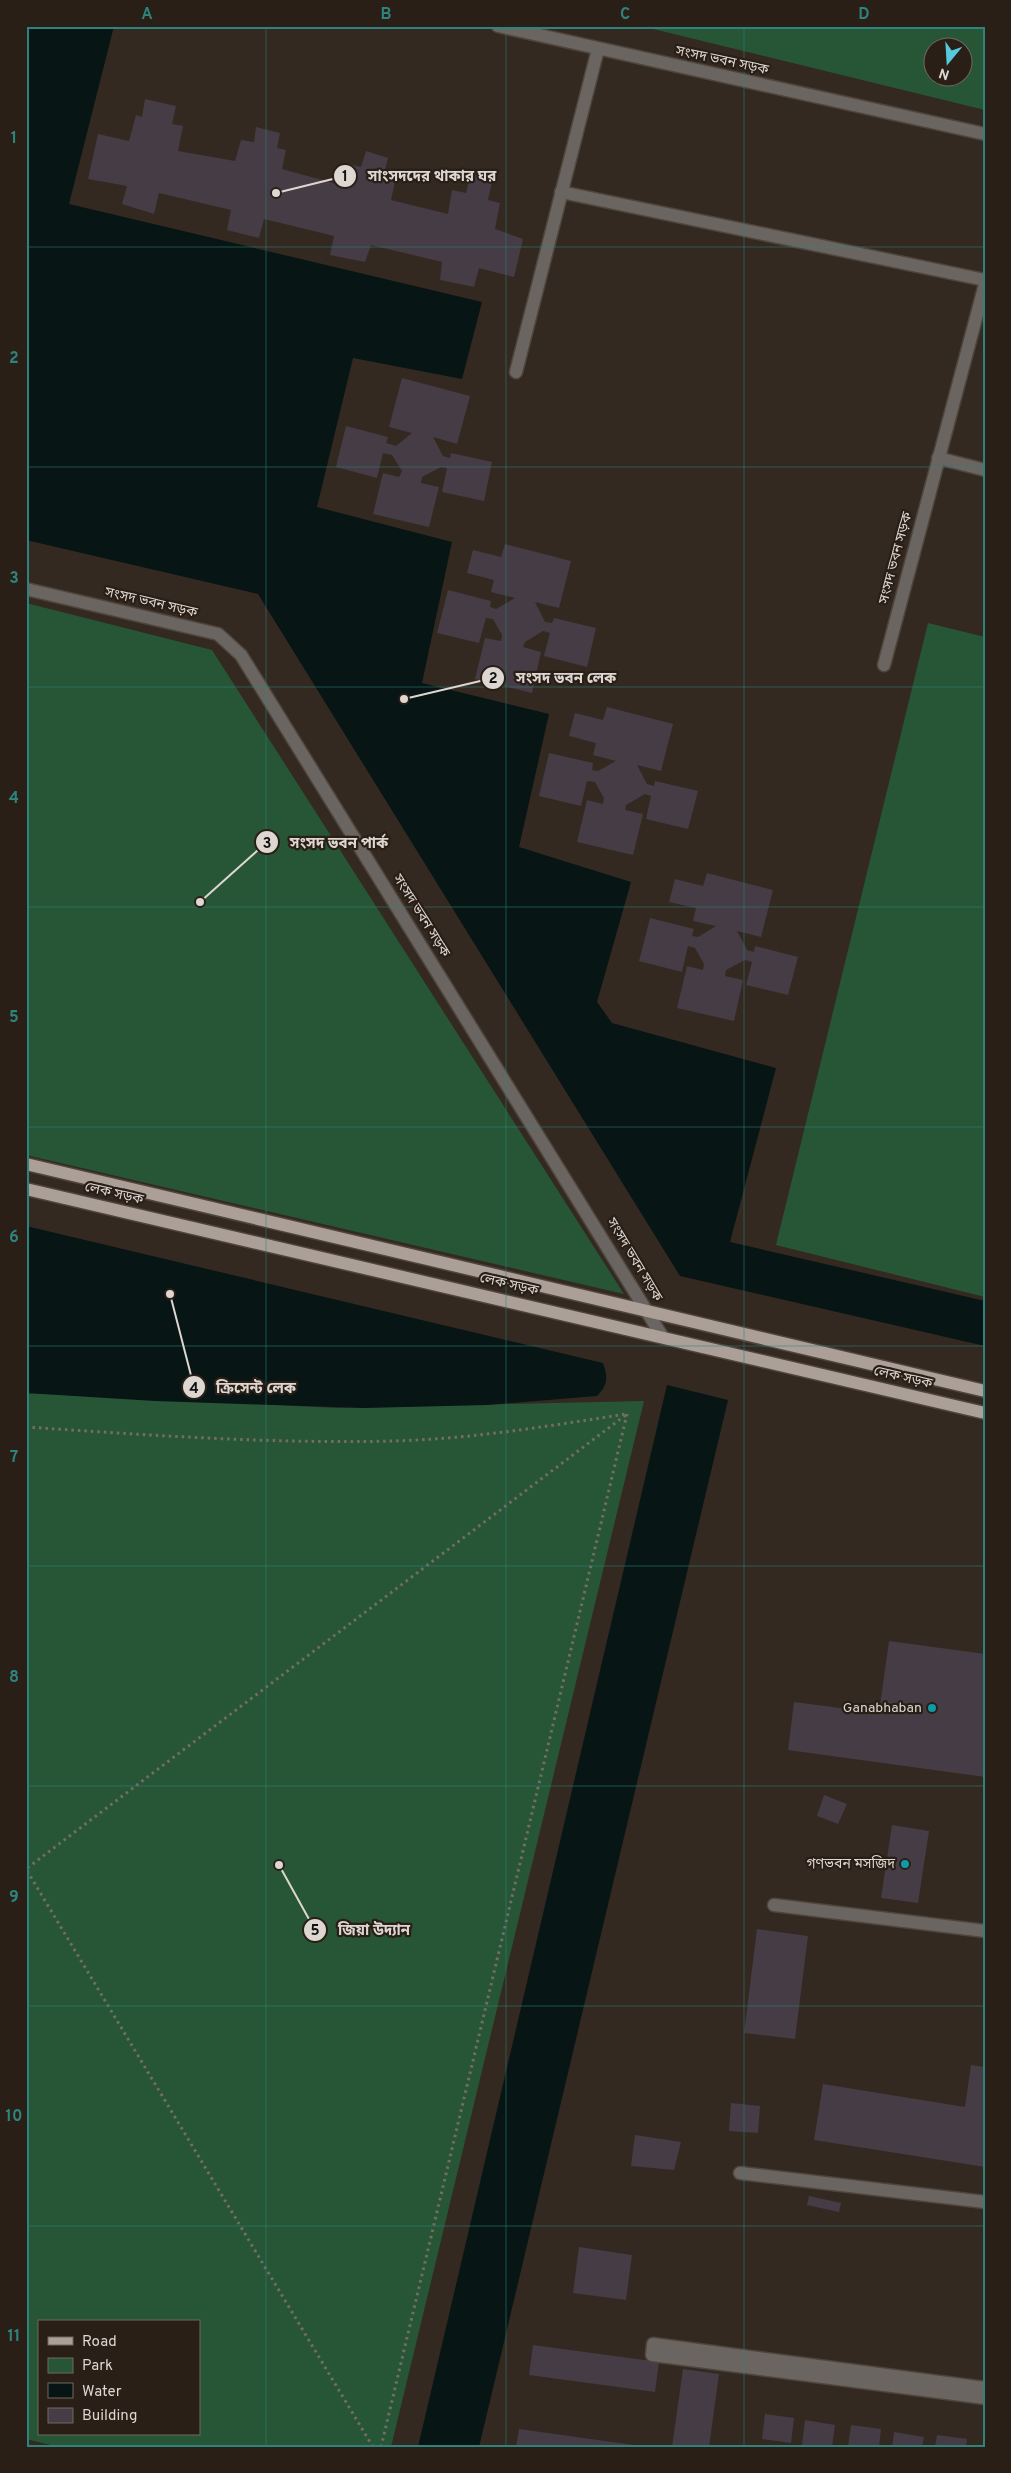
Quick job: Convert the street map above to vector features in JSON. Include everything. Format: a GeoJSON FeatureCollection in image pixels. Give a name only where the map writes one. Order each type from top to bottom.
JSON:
{"type":"FeatureCollection","features":[{"type":"Feature","properties":{"kind":"main road"},"geometry":{"type":"LineString","coordinates":[[26,1164],[985,1391]]}},
{"type":"Feature","properties":{"kind":"main road","name":"লেক সড়ক"},"geometry":{"type":"LineString","coordinates":[[26,1189],[985,1412]]}},
{"type":"Feature","properties":{"kind":"lane","name":"সংসদ ভবন সড়ক"},"geometry":{"type":"LineString","coordinates":[[498,26],[985,134]]}},
{"type":"Feature","properties":{"kind":"lane"},"geometry":{"type":"LineString","coordinates":[[516,372],[598,49]]}},
{"type":"Feature","properties":{"kind":"lane","name":"সংসদ ভবন সড়ক"},"geometry":{"type":"LineString","coordinates":[[562,192],[985,282],[884,664]]}},
{"type":"Feature","properties":{"kind":"lane"},"geometry":{"type":"LineString","coordinates":[[938,458],[985,470]]}},
{"type":"Feature","properties":{"kind":"lane","name":"সংসদ ভবন সড়ক"},"geometry":{"type":"LineString","coordinates":[[26,590],[218,634],[241,655],[662,1336]]}},
{"type":"Feature","properties":{"kind":"lane"},"geometry":{"type":"LineString","coordinates":[[774,1904],[985,1931]]}},
{"type":"Feature","properties":{"kind":"lane"},"geometry":{"type":"LineString","coordinates":[[740,2173],[985,2202]]}},
{"type":"Feature","properties":{"kind":"lane"},"geometry":{"type":"LineString","coordinates":[[985,2388],[653,2344],[652,2355],[985,2398]]}},
{"type":"Feature","properties":{"kind":"path"},"geometry":{"type":"LineString","coordinates":[[26,1427],[199,1437],[394,1441],[513,1432],[626,1414]]}},
{"type":"Feature","properties":{"kind":"path"},"geometry":{"type":"LineString","coordinates":[[373,2447],[26,1869],[626,1414]]}},
{"type":"Feature","properties":{"kind":"path"},"geometry":{"type":"LineString","coordinates":[[381,2447],[626,1414]]}},
{"type":"Feature","properties":{"kind":"green space"},"geometry":{"type":"Polygon","coordinates":[[[641,26],[985,26],[985,110],[641,26]]]}},
{"type":"Feature","properties":{"kind":"green space"},"geometry":{"type":"Polygon","coordinates":[[[26,603],[212,650],[624,1294],[26,1155],[26,603]]]}},
{"type":"Feature","properties":{"kind":"green space"},"geometry":{"type":"Polygon","coordinates":[[[928,623],[985,637],[985,1297],[776,1245],[928,623]]]}},
{"type":"Feature","properties":{"kind":"green space"},"geometry":{"type":"Polygon","coordinates":[[[26,1393],[338,1408],[644,1401],[391,2447],[59,2447],[26,2439],[26,1393]]]}},
{"type":"Feature","properties":{"kind":"water"},"geometry":{"type":"Polygon","coordinates":[[[26,26],[114,26],[69,204],[482,302],[462,379],[353,358],[317,507],[452,542],[422,683],[549,714],[519,847],[631,882],[597,1002],[612,1023],[776,1068],[730,1242],[985,1301],[985,1346],[680,1276],[258,594],[26,540],[26,26]]]}},
{"type":"Feature","properties":{"kind":"water"},"geometry":{"type":"Polygon","coordinates":[[[26,1226],[603,1363],[606,1381],[597,1396],[487,1405],[364,1408],[155,1401],[26,1393],[26,1226]]]}},
{"type":"Feature","properties":{"kind":"water"},"geometry":{"type":"Polygon","coordinates":[[[667,1385],[728,1400],[479,2447],[418,2447],[667,1385]]]}},
{"type":"Feature","properties":{"kind":"building"},"geometry":{"type":"Polygon","coordinates":[[[145,99],[176,106],[172,124],[183,126],[178,151],[235,161],[241,140],[254,142],[256,127],[280,133],[277,148],[286,150],[282,169],[344,186],[349,164],[361,167],[366,151],[388,158],[384,174],[396,177],[391,200],[448,214],[452,190],[466,193],[471,172],[493,177],[488,200],[500,203],[495,229],[523,239],[514,277],[479,268],[474,287],[440,280],[442,262],[371,245],[365,262],[330,255],[334,236],[264,219],[259,238],[227,230],[231,210],[159,193],[154,214],[122,204],[127,186],[88,179],[98,134],[129,141],[136,115],[142,117],[145,99]]]}},
{"type":"Feature","properties":{"kind":"building"},"geometry":{"type":"Polygon","coordinates":[[[402,378],[470,396],[457,444],[433,437],[443,456],[450,458],[451,453],[492,462],[484,501],[442,492],[447,468],[441,467],[422,477],[421,483],[439,487],[429,527],[373,514],[383,473],[399,477],[402,471],[392,455],[383,453],[377,478],[336,467],[346,426],[388,437],[386,443],[396,446],[412,433],[389,427],[402,378]]]}},
{"type":"Feature","properties":{"kind":"building"},"geometry":{"type":"Polygon","coordinates":[[[505,544],[571,561],[559,608],[535,602],[545,622],[552,623],[554,618],[596,628],[587,667],[544,656],[550,633],[543,631],[525,642],[523,647],[541,652],[532,693],[475,679],[485,638],[501,641],[502,635],[493,619],[486,618],[479,643],[437,633],[448,590],[491,601],[490,607],[496,609],[515,598],[491,592],[494,580],[467,573],[473,550],[501,557],[505,544]]]}},
{"type":"Feature","properties":{"kind":"building"},"geometry":{"type":"Polygon","coordinates":[[[607,707],[673,724],[661,771],[637,765],[647,784],[654,786],[655,781],[698,791],[688,829],[646,819],[651,796],[645,794],[626,805],[625,810],[643,814],[633,855],[577,842],[587,800],[603,804],[604,798],[595,782],[587,781],[581,806],[539,796],[549,753],[593,763],[592,770],[598,771],[616,761],[593,755],[596,743],[569,736],[575,713],[603,720],[607,707]]]}},
{"type":"Feature","properties":{"kind":"building"},"geometry":{"type":"Polygon","coordinates":[[[707,873],[773,890],[761,937],[737,931],[747,950],[754,952],[755,946],[798,957],[788,995],[746,985],[752,962],[745,960],[726,970],[725,976],[743,980],[734,1021],[677,1008],[687,966],[703,970],[704,964],[695,948],[688,946],[682,972],[639,961],[650,918],[694,929],[692,936],[698,937],[716,926],[693,921],[696,908],[669,902],[675,879],[703,886],[707,873]]]}},
{"type":"Feature","properties":{"kind":"building","name":"Ganabhaban"},"geometry":{"type":"Polygon","coordinates":[[[889,1641],[985,1654],[985,1777],[788,1750],[794,1702],[879,1713],[889,1641]]]}},
{"type":"Feature","properties":{"kind":"building"},"geometry":{"type":"Polygon","coordinates":[[[824,1795],[847,1804],[838,1824],[817,1816],[824,1795]]]}},
{"type":"Feature","properties":{"kind":"building","name":"গণভবন মসজিদ"},"geometry":{"type":"Polygon","coordinates":[[[892,1825],[929,1831],[918,1903],[881,1898],[892,1825]]]}},
{"type":"Feature","properties":{"kind":"building"},"geometry":{"type":"Polygon","coordinates":[[[757,1929],[808,1936],[795,2039],[744,2033],[757,1929]]]}},
{"type":"Feature","properties":{"kind":"building"},"geometry":{"type":"Polygon","coordinates":[[[971,2065],[985,2067],[985,2167],[814,2140],[823,2084],[965,2107],[971,2065]]]}},
{"type":"Feature","properties":{"kind":"building"},"geometry":{"type":"Polygon","coordinates":[[[731,2103],[760,2106],[758,2133],[729,2131],[731,2103]]]}},
{"type":"Feature","properties":{"kind":"building"},"geometry":{"type":"Polygon","coordinates":[[[635,2135],[681,2142],[674,2170],[631,2166],[635,2135]]]}},
{"type":"Feature","properties":{"kind":"building"},"geometry":{"type":"Polygon","coordinates":[[[809,2196],[841,2203],[839,2212],[807,2205],[809,2196]]]}},
{"type":"Feature","properties":{"kind":"building"},"geometry":{"type":"Polygon","coordinates":[[[579,2247],[632,2255],[626,2300],[573,2293],[579,2247]]]}},
{"type":"Feature","properties":{"kind":"building"},"geometry":{"type":"Polygon","coordinates":[[[533,2345],[659,2362],[655,2392],[529,2375],[533,2345]]]}},
{"type":"Feature","properties":{"kind":"building"},"geometry":{"type":"Polygon","coordinates":[[[683,2369],[719,2374],[709,2447],[672,2447],[683,2369]]]}},
{"type":"Feature","properties":{"kind":"building"},"geometry":{"type":"Polygon","coordinates":[[[765,2414],[794,2418],[791,2443],[762,2439],[765,2414]]]}},
{"type":"Feature","properties":{"kind":"building"},"geometry":{"type":"Polygon","coordinates":[[[805,2420],[835,2425],[832,2447],[802,2445],[805,2420]]]}},
{"type":"Feature","properties":{"kind":"building"},"geometry":{"type":"Polygon","coordinates":[[[851,2425],[881,2429],[879,2447],[848,2447],[851,2425]]]}},
{"type":"Feature","properties":{"kind":"building"},"geometry":{"type":"Polygon","coordinates":[[[519,2429],[641,2446],[641,2447],[516,2447],[519,2429]]]}},
{"type":"Feature","properties":{"kind":"building"},"geometry":{"type":"Polygon","coordinates":[[[894,2432],[924,2437],[922,2447],[892,2447],[894,2432]]]}},
{"type":"Feature","properties":{"kind":"building"},"geometry":{"type":"Polygon","coordinates":[[[937,2435],[967,2439],[966,2447],[935,2447],[937,2435]]]}},
{"type":"Feature","properties":{"kind":"place","name":"সাংসদদের থাকার ঘর"},"geometry":{"type":"Point","coordinates":[276,193]}},
{"type":"Feature","properties":{"kind":"place","name":"সংসদ ভবন লেক"},"geometry":{"type":"Point","coordinates":[404,699]}},
{"type":"Feature","properties":{"kind":"place","name":"সংসদ ভবন পার্ক"},"geometry":{"type":"Point","coordinates":[200,902]}},
{"type":"Feature","properties":{"kind":"place","name":"ক্রিসেন্ট লেক"},"geometry":{"type":"Point","coordinates":[170,1294]}},
{"type":"Feature","properties":{"kind":"place","name":"Ganabhaban"},"geometry":{"type":"Point","coordinates":[932,1708]}},
{"type":"Feature","properties":{"kind":"place","name":"গণভবন মসজিদ"},"geometry":{"type":"Point","coordinates":[905,1864]}},
{"type":"Feature","properties":{"kind":"place","name":"জিয়া উদ্যান"},"geometry":{"type":"Point","coordinates":[279,1865]}}]}
